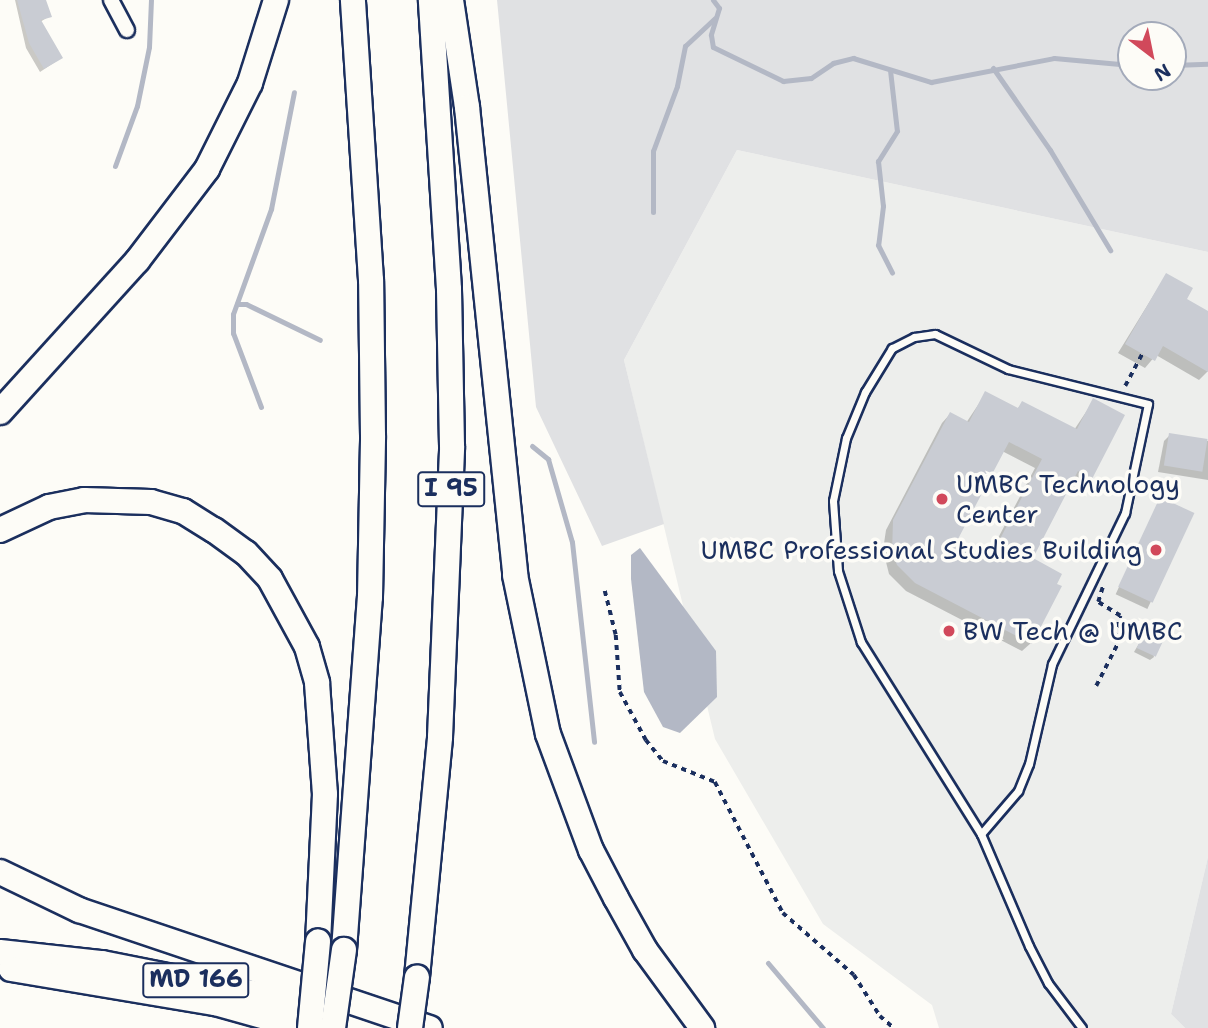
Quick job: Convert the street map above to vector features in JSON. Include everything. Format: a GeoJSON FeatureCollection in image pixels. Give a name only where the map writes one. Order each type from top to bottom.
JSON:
{"type":"FeatureCollection","features":[{"type":"Feature","properties":{"kind":"highway"},"geometry":{"type":"LineString","coordinates":[[0,412],[137,261],[207,169],[250,83],[276,0]]}},
{"type":"Feature","properties":{"kind":"highway"},"geometry":{"type":"LineString","coordinates":[[333,1028],[344,950],[365,686],[373,436],[371,280],[353,0]]}},
{"type":"Feature","properties":{"kind":"highway","name":"I 95"},"geometry":{"type":"LineString","coordinates":[[412,1028],[440,737],[452,446],[449,289],[431,0]]}},
{"type":"Feature","properties":{"kind":"highway"},"geometry":{"type":"LineString","coordinates":[[451,0],[467,107],[515,575],[545,720],[597,862],[645,950],[702,1028]]}},
{"type":"Feature","properties":{"kind":"highway"},"geometry":{"type":"LineString","coordinates":[[0,530],[49,507],[84,500],[151,502],[183,512],[214,530],[246,553],[270,579],[302,635],[317,682],[325,794],[318,941],[310,1028]]}},
{"type":"Feature","properties":{"kind":"highway"},"geometry":{"type":"LineString","coordinates":[[0,872],[79,910],[430,1028]]}},
{"type":"Feature","properties":{"kind":"highway","name":"MD 166"},"geometry":{"type":"LineString","coordinates":[[0,952],[102,963],[219,984],[319,1005],[388,1028]]}},
{"type":"Feature","properties":{"kind":"highway"},"geometry":{"type":"LineString","coordinates":[[0,968],[215,1003],[305,1028]]}},
{"type":"Feature","properties":{"kind":"street"},"geometry":{"type":"LineString","coordinates":[[111,0],[127,30]]}},
{"type":"Feature","properties":{"kind":"lane"},"geometry":{"type":"LineString","coordinates":[[981,834],[1018,791],[1052,664],[1125,513],[1148,404],[1008,369],[935,334],[914,337],[892,348],[865,392],[846,438],[833,501],[838,571],[861,642],[981,834],[1034,955],[1082,1028]]}},
{"type":"Feature","properties":{"kind":"path"},"geometry":{"type":"LineString","coordinates":[[1129,376],[1142,354]]}},
{"type":"Feature","properties":{"kind":"path"},"geometry":{"type":"LineString","coordinates":[[1091,584],[1105,586],[1098,602],[1120,616],[1114,637],[1120,639],[1096,686]]}},
{"type":"Feature","properties":{"kind":"path"},"geometry":{"type":"LineString","coordinates":[[605,591],[616,635],[620,692],[646,740],[663,761],[715,782],[783,914],[853,975],[880,1016],[894,1028]]}},
{"type":"Feature","properties":{"kind":"shaded area"},"geometry":{"type":"Polygon","coordinates":[[[497,0],[1208,0],[1208,252],[737,150],[624,360],[664,524],[602,546],[536,407],[497,0]]]}},
{"type":"Feature","properties":{"kind":"shaded area","name":"BW Tech @ UMBC"},"geometry":{"type":"Polygon","coordinates":[[[737,150],[1208,252],[1208,857],[1171,1014],[1185,1028],[939,1028],[932,1005],[823,924],[715,739],[624,360],[737,150]]]}},
{"type":"Feature","properties":{"kind":"shaded area"},"geometry":{"type":"Polygon","coordinates":[[[640,548],[716,651],[717,697],[680,733],[663,727],[644,692],[631,579],[631,555],[640,548]]]}},
{"type":"Feature","properties":{"kind":"shaded area"},"geometry":{"type":"Polygon","coordinates":[[[1208,857],[1208,1028],[1185,1028],[1171,1014],[1208,857]]]}},
{"type":"Feature","properties":{"kind":"building"},"geometry":{"type":"Polygon","coordinates":[[[17,0],[46,0],[52,17],[41,20],[63,58],[44,69],[29,43],[17,0]]]}},
{"type":"Feature","properties":{"kind":"building"},"geometry":{"type":"Polygon","coordinates":[[[1166,273],[1193,288],[1187,299],[1208,311],[1208,372],[1163,346],[1155,361],[1125,344],[1166,273]]]}},
{"type":"Feature","properties":{"kind":"building","name":"UMBC Technology Center"},"geometry":{"type":"Polygon","coordinates":[[[985,391],[1018,408],[1022,401],[1077,429],[1093,398],[1125,415],[1092,479],[1078,471],[1033,558],[1062,574],[1057,584],[1062,586],[1032,644],[915,583],[897,565],[892,553],[893,520],[950,412],[969,422],[985,391]],[[1009,442],[958,539],[991,556],[1042,459],[1009,442]]]}},
{"type":"Feature","properties":{"kind":"building"},"geometry":{"type":"Polygon","coordinates":[[[1169,433],[1208,439],[1202,472],[1164,466],[1169,433]]]}},
{"type":"Feature","properties":{"kind":"building","name":"UMBC Professional Studies Building"},"geometry":{"type":"Polygon","coordinates":[[[1160,497],[1194,513],[1153,603],[1118,587],[1160,497]]]}},
{"type":"Feature","properties":{"kind":"building"},"geometry":{"type":"Polygon","coordinates":[[[1146,628],[1165,637],[1156,657],[1137,648],[1146,628]]]}},
{"type":"Feature","properties":{"kind":"waterway"},"geometry":{"type":"LineString","coordinates":[[115,166],[137,106],[149,47],[151,0]]}},
{"type":"Feature","properties":{"kind":"waterway"},"geometry":{"type":"LineString","coordinates":[[713,0],[719,8],[711,35],[713,47],[783,81],[811,78],[833,63],[853,58],[931,82],[1054,58],[1117,64]]}},
{"type":"Feature","properties":{"kind":"waterway"},"geometry":{"type":"LineString","coordinates":[[653,212],[653,151],[677,86],[685,46],[715,18]]}},
{"type":"Feature","properties":{"kind":"waterway"},"geometry":{"type":"LineString","coordinates":[[1187,65],[1208,64]]}},
{"type":"Feature","properties":{"kind":"waterway"},"geometry":{"type":"LineString","coordinates":[[993,68],[1050,150],[1110,250]]}},
{"type":"Feature","properties":{"kind":"waterway"},"geometry":{"type":"LineString","coordinates":[[890,70],[897,131],[878,161],[883,206],[878,245],[892,273]]}},
{"type":"Feature","properties":{"kind":"waterway"},"geometry":{"type":"LineString","coordinates":[[261,407],[233,333],[233,314],[271,209],[294,92]]}},
{"type":"Feature","properties":{"kind":"waterway"},"geometry":{"type":"LineString","coordinates":[[237,304],[246,304],[320,340]]}},
{"type":"Feature","properties":{"kind":"waterway"},"geometry":{"type":"LineString","coordinates":[[532,446],[548,459],[572,542],[594,742]]}},
{"type":"Feature","properties":{"kind":"waterway"},"geometry":{"type":"LineString","coordinates":[[768,963],[823,1028]]}},
{"type":"Feature","properties":{"kind":"place","name":"UMBC Technology Center"},"geometry":{"type":"Point","coordinates":[942,499]}},
{"type":"Feature","properties":{"kind":"place","name":"UMBC Professional Studies Building"},"geometry":{"type":"Point","coordinates":[1156,550]}},
{"type":"Feature","properties":{"kind":"place","name":"BW Tech @ UMBC"},"geometry":{"type":"Point","coordinates":[949,631]}}]}
